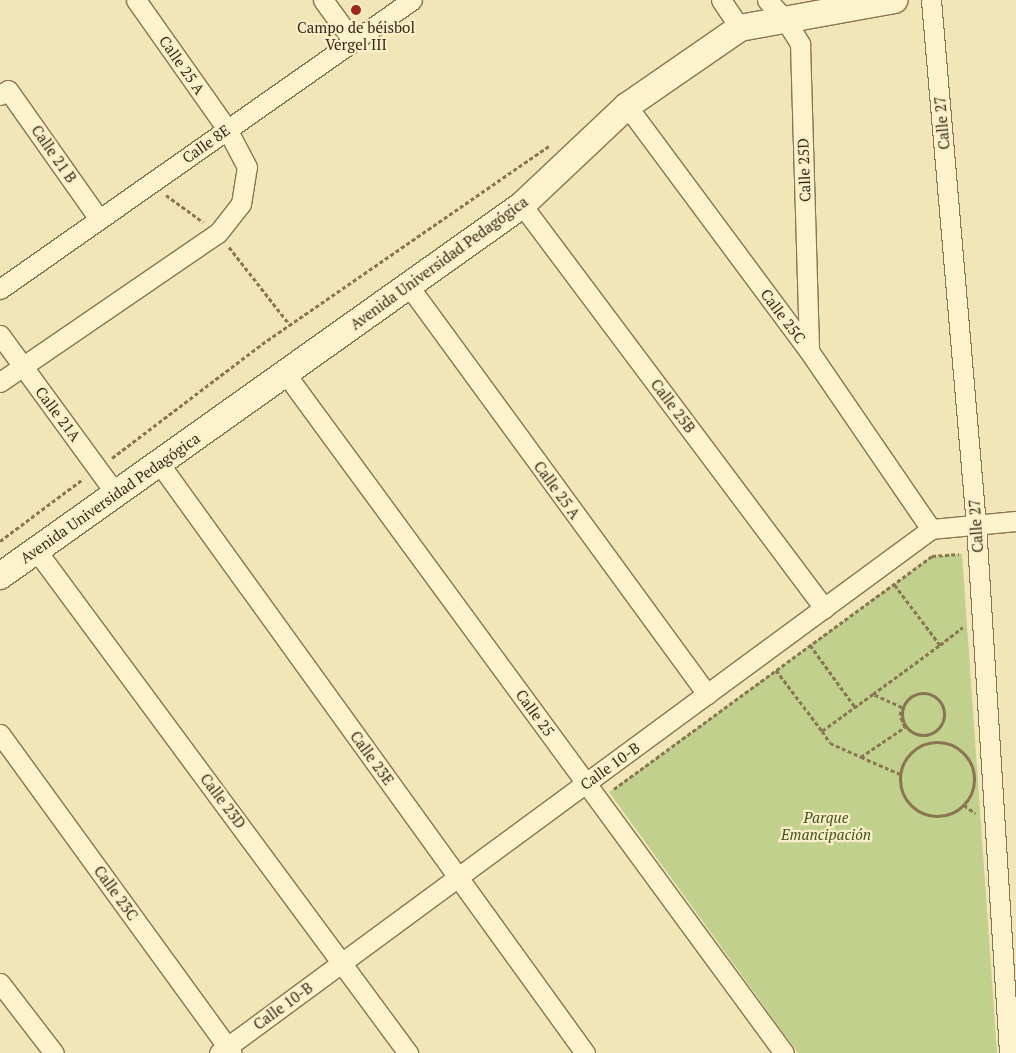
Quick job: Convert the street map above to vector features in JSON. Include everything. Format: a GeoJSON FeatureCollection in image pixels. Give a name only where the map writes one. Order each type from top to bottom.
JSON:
{"type":"FeatureCollection","features":[{"type":"Feature","properties":{"kind":"street","name":"Calle 25 A"},"geometry":{"type":"LineString","coordinates":[[136,0],[227,129],[247,167],[241,204],[218,233]]}},
{"type":"Feature","properties":{"kind":"street"},"geometry":{"type":"LineString","coordinates":[[324,0],[353,41]]}},
{"type":"Feature","properties":{"kind":"street","name":"Calle 8E"},"geometry":{"type":"LineString","coordinates":[[0,288],[412,0]]}},
{"type":"Feature","properties":{"kind":"street"},"geometry":{"type":"LineString","coordinates":[[721,0],[740,28]]}},
{"type":"Feature","properties":{"kind":"street","name":"Avenida Universidad Pedagógica"},"geometry":{"type":"LineString","coordinates":[[0,576],[522,204],[628,106],[740,28],[775,9],[894,0]]}},
{"type":"Feature","properties":{"kind":"street","name":"Calle 27"},"geometry":{"type":"LineString","coordinates":[[931,0],[1008,914],[1009,1053]]}},
{"type":"Feature","properties":{"kind":"street","name":"Calle 25D"},"geometry":{"type":"LineString","coordinates":[[775,9],[800,44],[809,351]]}},
{"type":"Feature","properties":{"kind":"street","name":"Calle 21 B"},"geometry":{"type":"LineString","coordinates":[[4,92],[99,219]]}},
{"type":"Feature","properties":{"kind":"street","name":"Calle 25C"},"geometry":{"type":"LineString","coordinates":[[628,106],[809,351],[931,529]]}},
{"type":"Feature","properties":{"kind":"street","name":"Calle 25B"},"geometry":{"type":"LineString","coordinates":[[522,204],[824,608]]}},
{"type":"Feature","properties":{"kind":"street"},"geometry":{"type":"LineString","coordinates":[[0,382],[218,233]]}},
{"type":"Feature","properties":{"kind":"street","name":"Calle 25 A"},"geometry":{"type":"LineString","coordinates":[[408,285],[707,694]]}},
{"type":"Feature","properties":{"kind":"street","name":"Calle 21A"},"geometry":{"type":"LineString","coordinates":[[0,335],[116,494]]}},
{"type":"Feature","properties":{"kind":"street","name":"Calle 25"},"geometry":{"type":"LineString","coordinates":[[285,373],[784,1053]]}},
{"type":"Feature","properties":{"kind":"street","name":"Calle 23E"},"geometry":{"type":"LineString","coordinates":[[158,463],[586,1053]]}},
{"type":"Feature","properties":{"kind":"street"},"geometry":{"type":"LineString","coordinates":[[931,529],[1016,521]]}},
{"type":"Feature","properties":{"kind":"street","name":"Calle 10-B"},"geometry":{"type":"LineString","coordinates":[[227,1051],[343,962],[931,529]]}},
{"type":"Feature","properties":{"kind":"street","name":"Calle 23D"},"geometry":{"type":"LineString","coordinates":[[36,550],[343,962],[408,1053]]}},
{"type":"Feature","properties":{"kind":"street","name":"Calle 23C"},"geometry":{"type":"LineString","coordinates":[[0,734],[227,1051]]}},
{"type":"Feature","properties":{"kind":"street"},"geometry":{"type":"LineString","coordinates":[[0,983],[54,1053]]}},
{"type":"Feature","properties":{"kind":"path"},"geometry":{"type":"LineString","coordinates":[[0,540],[290,325],[551,144]]}},
{"type":"Feature","properties":{"kind":"path"},"geometry":{"type":"LineString","coordinates":[[150,184],[218,233],[290,325]]}},
{"type":"Feature","properties":{"kind":"path"},"geometry":{"type":"LineString","coordinates":[[610,792],[932,556],[962,554]]}},
{"type":"Feature","properties":{"kind":"path"},"geometry":{"type":"LineString","coordinates":[[894,584],[940,645]]}},
{"type":"Feature","properties":{"kind":"path"},"geometry":{"type":"LineString","coordinates":[[822,731],[967,625]]}},
{"type":"Feature","properties":{"kind":"path"},"geometry":{"type":"LineString","coordinates":[[810,645],[855,707]]}},
{"type":"Feature","properties":{"kind":"path"},"geometry":{"type":"LineString","coordinates":[[776,670],[830,744],[900,774]]}},
{"type":"Feature","properties":{"kind":"path"},"geometry":{"type":"LineString","coordinates":[[932,742],[933,734],[944,722],[943,704],[930,693],[914,694],[902,707],[900,715],[905,727],[918,736],[933,734]]}},
{"type":"Feature","properties":{"kind":"path"},"geometry":{"type":"LineString","coordinates":[[873,694],[902,707]]}},
{"type":"Feature","properties":{"kind":"path"},"geometry":{"type":"LineString","coordinates":[[861,757],[905,727]]}},
{"type":"Feature","properties":{"kind":"path"},"geometry":{"type":"LineString","coordinates":[[932,742],[952,746],[967,758],[974,777],[970,797],[964,805],[943,816],[920,812],[904,796],[900,774],[908,756],[932,742]]}},
{"type":"Feature","properties":{"kind":"path"},"geometry":{"type":"LineString","coordinates":[[964,805],[981,817]]}},
{"type":"Feature","properties":{"kind":"green space","name":"Parque Emancipación"},"geometry":{"type":"Polygon","coordinates":[[[962,554],[997,1053],[798,1053],[609,792],[932,556],[962,554]]]}},
{"type":"Feature","properties":{"kind":"place","name":"Campo de béisbol Vergel III"},"geometry":{"type":"Point","coordinates":[356,10]}}]}
